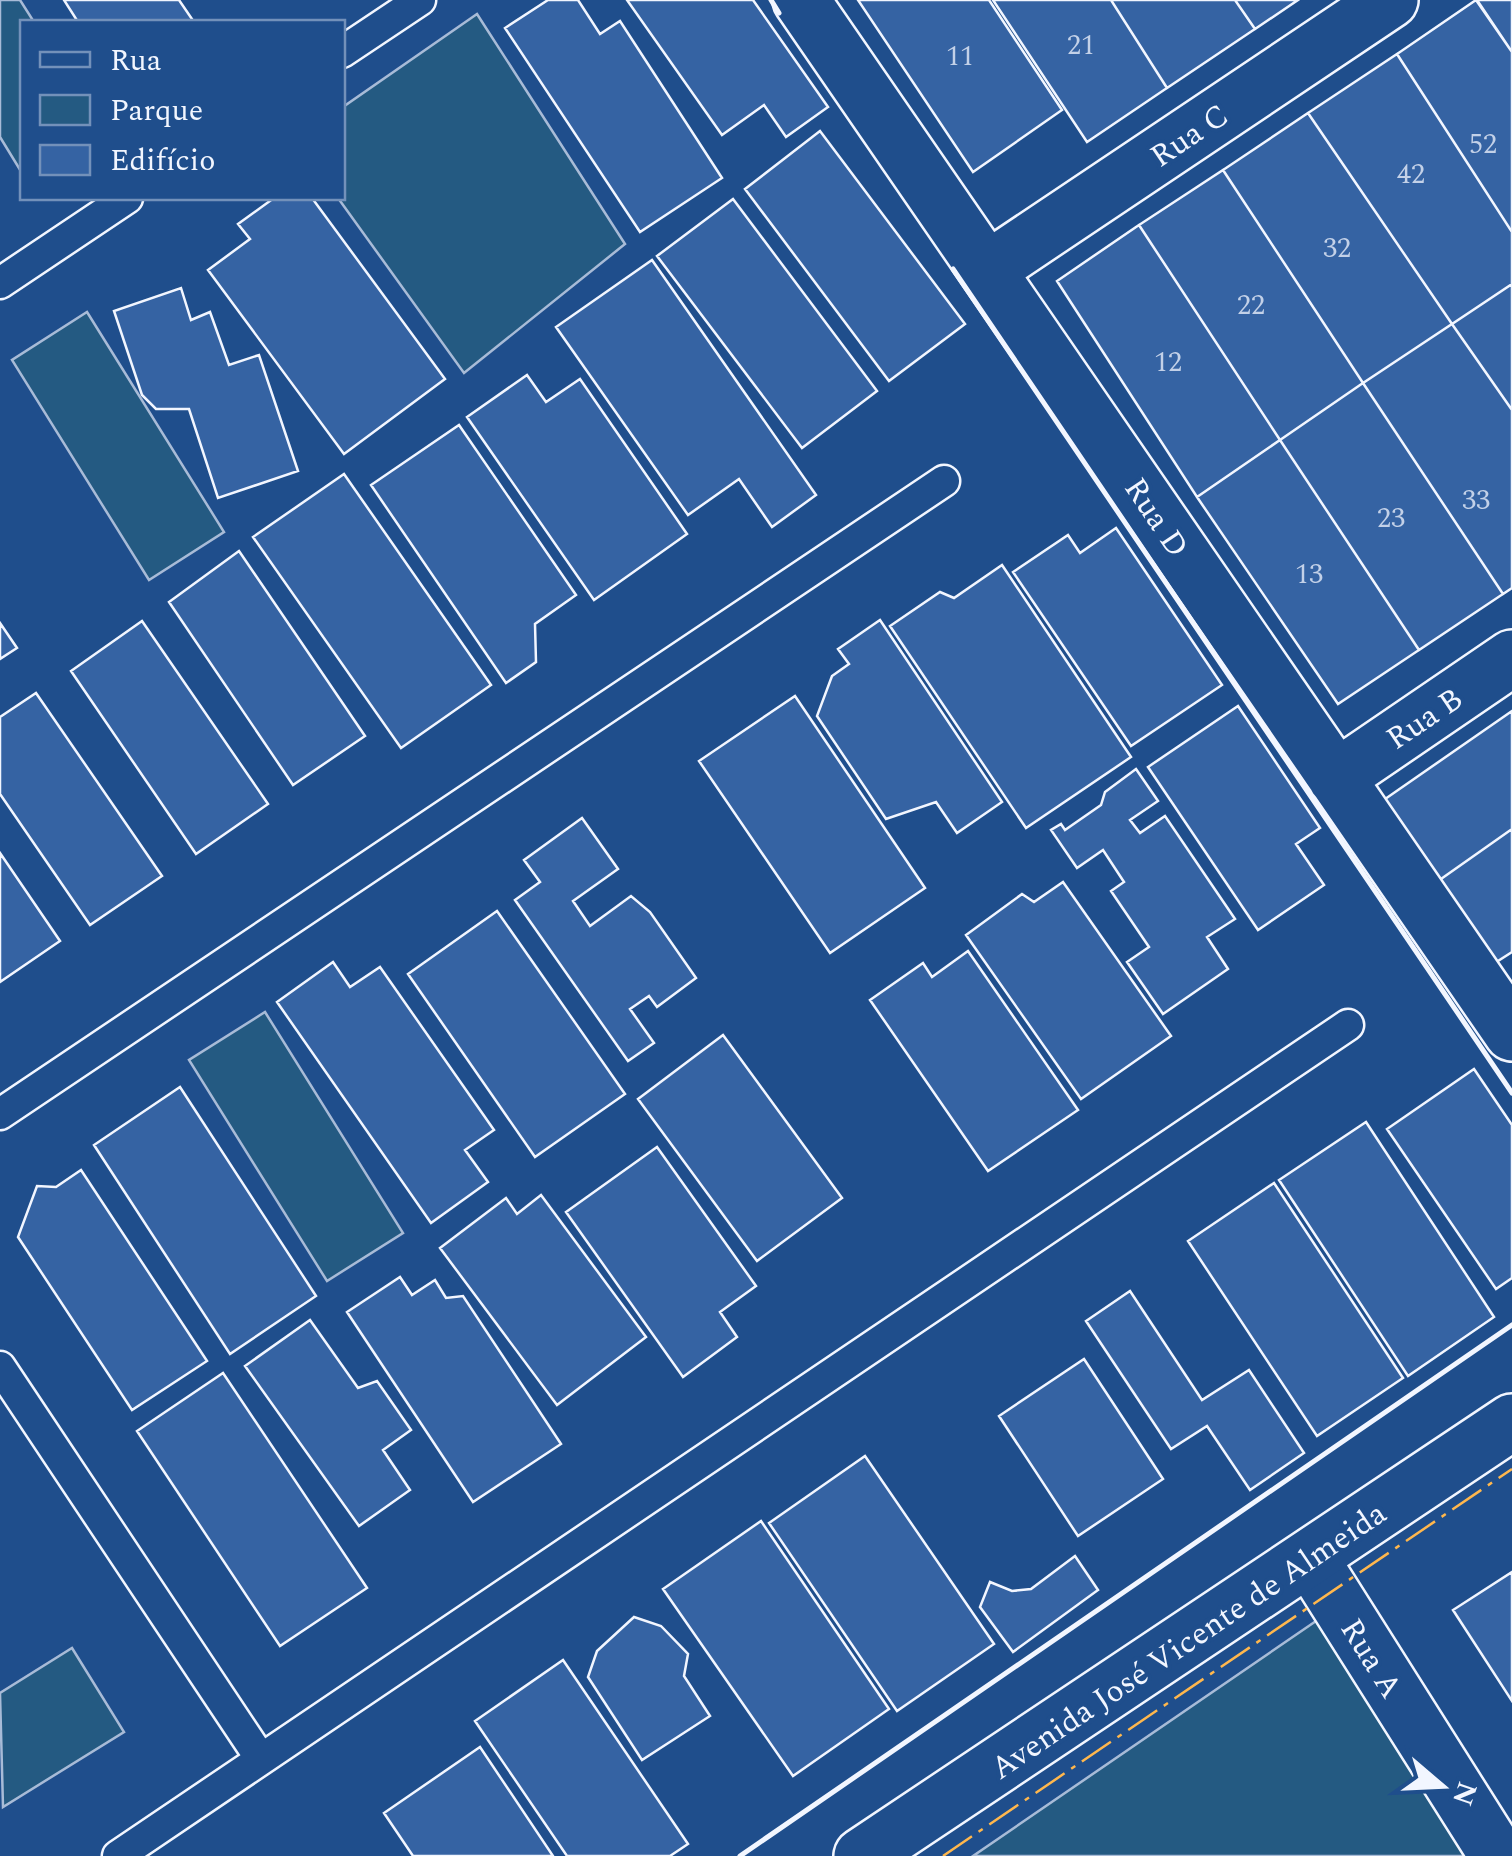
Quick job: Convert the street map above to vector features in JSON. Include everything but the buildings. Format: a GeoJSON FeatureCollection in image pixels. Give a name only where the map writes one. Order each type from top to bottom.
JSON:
{"type":"FeatureCollection","features":[{"type":"Feature","properties":{"kind":"street","name":"Rua D"},"geometry":{"type":"LineString","coordinates":[[802,0],[1512,1033]]}},
{"type":"Feature","properties":{"kind":"street","name":"Rua C"},"geometry":{"type":"LineString","coordinates":[[987,270],[1390,0]]}},
{"type":"Feature","properties":{"kind":"street","name":"Rua B"},"geometry":{"type":"LineString","coordinates":[[1336,778],[1512,658]]}},
{"type":"Feature","properties":{"kind":"street","name":"Avenida José Vicente de Almeida"},"geometry":{"type":"LineString","coordinates":[[862,1856],[1512,1422]]}},
{"type":"Feature","properties":{"kind":"street","name":"Rua A"},"geometry":{"type":"LineString","coordinates":[[1310,1560],[1498,1856]]}},
{"type":"Feature","properties":{"kind":"lane"},"geometry":{"type":"LineString","coordinates":[[345,50],[420,0]]}},
{"type":"Feature","properties":{"kind":"lane"},"geometry":{"type":"LineString","coordinates":[[0,283],[124,200]]}},
{"type":"Feature","properties":{"kind":"lane"},"geometry":{"type":"LineString","coordinates":[[0,1114],[944,481]]}},
{"type":"Feature","properties":{"kind":"lane"},"geometry":{"type":"LineString","coordinates":[[118,1856],[1348,1025]]}},
{"type":"Feature","properties":{"kind":"lane"},"geometry":{"type":"LineString","coordinates":[[0,1367],[260,1760]]}},
{"type":"Feature","properties":{"kind":"green space"},"geometry":{"type":"Polygon","coordinates":[[[0,0],[20,0],[33,20],[20,20],[20,170],[0,137],[0,0]]]}},
{"type":"Feature","properties":{"kind":"green space"},"geometry":{"type":"Polygon","coordinates":[[[477,14],[625,244],[464,373],[339,200],[345,200],[345,106],[477,14]]]}},
{"type":"Feature","properties":{"kind":"green space"},"geometry":{"type":"Polygon","coordinates":[[[87,312],[224,532],[149,580],[12,360],[87,312]]]}},
{"type":"Feature","properties":{"kind":"green space"},"geometry":{"type":"Polygon","coordinates":[[[265,1012],[403,1233],[327,1281],[189,1060],[265,1012]]]}},
{"type":"Feature","properties":{"kind":"green space"},"geometry":{"type":"Polygon","coordinates":[[[1319,1619],[1476,1856],[973,1856],[1319,1619]]]}},
{"type":"Feature","properties":{"kind":"green space"},"geometry":{"type":"Polygon","coordinates":[[[72,1648],[124,1732],[3,1807],[0,1693],[72,1648]]]}},
{"type":"Feature","properties":{"kind":"wall"},"geometry":{"type":"LineString","coordinates":[[771,0],[779,13]]}},
{"type":"Feature","properties":{"kind":"wall"},"geometry":{"type":"LineString","coordinates":[[953,269],[1512,1093]]}},
{"type":"Feature","properties":{"kind":"wall"},"geometry":{"type":"LineString","coordinates":[[740,1856],[1512,1325]]}},
{"type":"Feature","properties":{"kind":"power"},"geometry":{"type":"LineString","coordinates":[[943,1856],[1512,1469]]}}]}
